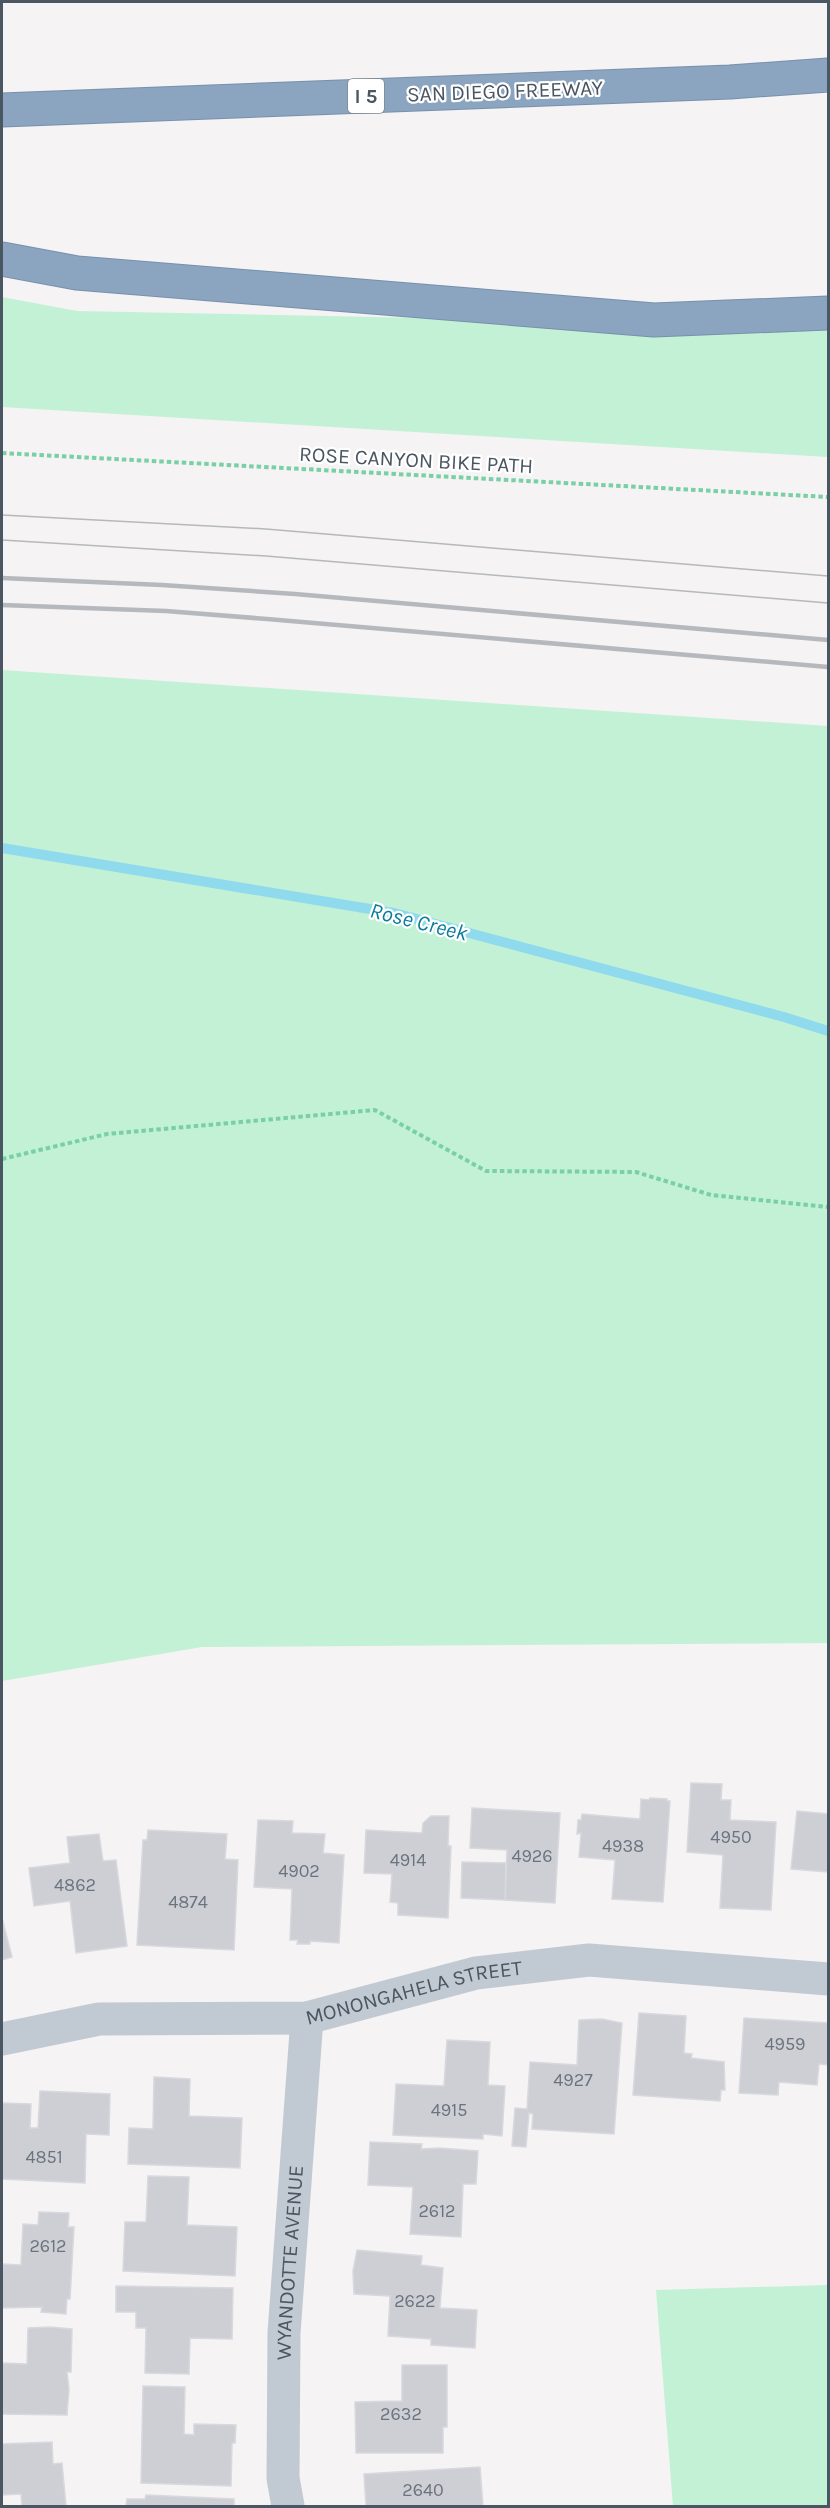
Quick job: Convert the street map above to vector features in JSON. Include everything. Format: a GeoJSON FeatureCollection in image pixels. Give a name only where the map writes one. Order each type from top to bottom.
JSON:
{"type":"FeatureCollection","features":[{"type":"Feature","properties":{"kind":"highway","name":"SAN DIEGO FREEWAY"},"geometry":{"type":"LineString","coordinates":[[2,110],[729,82],[828,75]]}},
{"type":"Feature","properties":{"kind":"highway"},"geometry":{"type":"LineString","coordinates":[[729,82],[828,87]]}},
{"type":"Feature","properties":{"kind":"highway"},"geometry":{"type":"LineString","coordinates":[[2,259],[77,273],[654,320],[828,313]]}},
{"type":"Feature","properties":{"kind":"street","name":"MONONGAHELA STREET"},"geometry":{"type":"LineString","coordinates":[[2,2039],[99,2019],[307,2018],[476,1973],[589,1960],[828,1979]]}},
{"type":"Feature","properties":{"kind":"street","name":"WYANDOTTE AVENUE"},"geometry":{"type":"LineString","coordinates":[[288,2506],[283,2478],[284,2333],[307,2018]]}},
{"type":"Feature","properties":{"kind":"path","name":"ROSE CANYON BIKE PATH"},"geometry":{"type":"LineString","coordinates":[[2,453],[828,497]]}},
{"type":"Feature","properties":{"kind":"path"},"geometry":{"type":"LineString","coordinates":[[2,1159],[107,1134],[375,1110],[486,1171],[636,1172],[711,1195],[828,1207]]}},
{"type":"Feature","properties":{"kind":"green space"},"geometry":{"type":"Polygon","coordinates":[[[2,297],[77,311],[828,326],[828,457],[2,407],[2,297]]]}},
{"type":"Feature","properties":{"kind":"green space"},"geometry":{"type":"Polygon","coordinates":[[[2,670],[828,726],[828,1643],[202,1647],[2,1681],[2,670]]]}},
{"type":"Feature","properties":{"kind":"green space"},"geometry":{"type":"Polygon","coordinates":[[[828,2285],[828,2506],[673,2506],[656,2290],[828,2285]]]}},
{"type":"Feature","properties":{"kind":"building"},"geometry":{"type":"Polygon","coordinates":[[[691,1783],[722,1784],[721,1800],[731,1800],[730,1820],[776,1822],[771,1910],[720,1908],[723,1855],[687,1852],[691,1783]]]}},
{"type":"Feature","properties":{"kind":"building"},"geometry":{"type":"Polygon","coordinates":[[[650,1798],[670,1801],[663,1902],[612,1899],[615,1860],[579,1857],[581,1833],[577,1834],[578,1820],[581,1820],[582,1814],[640,1819],[641,1799],[649,1800],[650,1798]]]}},
{"type":"Feature","properties":{"kind":"building"},"geometry":{"type":"Polygon","coordinates":[[[472,1808],[560,1813],[555,1903],[505,1900],[507,1850],[470,1848],[472,1808]]]}},
{"type":"Feature","properties":{"kind":"building"},"geometry":{"type":"Polygon","coordinates":[[[797,1811],[828,1814],[828,1872],[791,1869],[797,1811]]]}},
{"type":"Feature","properties":{"kind":"building"},"geometry":{"type":"Polygon","coordinates":[[[431,1816],[449,1816],[448,1846],[451,1846],[448,1918],[398,1915],[398,1903],[390,1902],[392,1874],[364,1873],[366,1830],[422,1833],[423,1823],[431,1816]]]}},
{"type":"Feature","properties":{"kind":"building"},"geometry":{"type":"Polygon","coordinates":[[[258,1820],[293,1821],[292,1833],[325,1834],[323,1853],[344,1855],[339,1943],[310,1941],[310,1944],[297,1944],[298,1940],[290,1940],[292,1889],[254,1887],[258,1820]]]}},
{"type":"Feature","properties":{"kind":"building"},"geometry":{"type":"Polygon","coordinates":[[[148,1830],[227,1834],[225,1859],[238,1860],[234,1950],[137,1945],[143,1840],[147,1840],[148,1830]]]}},
{"type":"Feature","properties":{"kind":"building"},"geometry":{"type":"Polygon","coordinates":[[[99,1834],[103,1861],[116,1860],[127,1946],[76,1953],[70,1901],[34,1906],[29,1868],[70,1863],[67,1837],[99,1834]]]}},
{"type":"Feature","properties":{"kind":"building"},"geometry":{"type":"Polygon","coordinates":[[[462,1862],[506,1863],[505,1900],[461,1898],[462,1862]]]}},
{"type":"Feature","properties":{"kind":"building"},"geometry":{"type":"Polygon","coordinates":[[[2,1918],[12,1957],[2,1960],[2,1918]]]}},
{"type":"Feature","properties":{"kind":"building"},"geometry":{"type":"Polygon","coordinates":[[[639,2013],[686,2016],[684,2053],[692,2054],[691,2058],[724,2062],[725,2090],[721,2090],[720,2101],[633,2095],[639,2013]]]}},
{"type":"Feature","properties":{"kind":"building"},"geometry":{"type":"Polygon","coordinates":[[[744,2018],[828,2023],[828,2065],[819,2064],[817,2085],[779,2082],[778,2095],[739,2093],[744,2018]]]}},
{"type":"Feature","properties":{"kind":"building"},"geometry":{"type":"Polygon","coordinates":[[[602,2019],[622,2023],[614,2134],[532,2129],[533,2114],[529,2113],[526,2147],[512,2146],[515,2108],[527,2109],[530,2062],[577,2065],[579,2020],[602,2019]]]}},
{"type":"Feature","properties":{"kind":"building"},"geometry":{"type":"Polygon","coordinates":[[[447,2040],[490,2042],[488,2085],[505,2086],[502,2136],[483,2134],[483,2139],[393,2135],[396,2084],[444,2086],[447,2040]]]}},
{"type":"Feature","properties":{"kind":"building"},"geometry":{"type":"Polygon","coordinates":[[[154,2077],[190,2079],[189,2116],[242,2118],[240,2168],[128,2164],[129,2128],[153,2129],[154,2077]]]}},
{"type":"Feature","properties":{"kind":"building"},"geometry":{"type":"Polygon","coordinates":[[[40,2091],[110,2094],[109,2135],[86,2134],[85,2183],[2,2179],[2,2103],[31,2104],[30,2128],[38,2128],[40,2091]]]}},
{"type":"Feature","properties":{"kind":"building"},"geometry":{"type":"Polygon","coordinates":[[[370,2142],[422,2144],[421,2149],[478,2151],[476,2184],[463,2184],[461,2237],[410,2234],[413,2187],[368,2185],[370,2142]]]}},
{"type":"Feature","properties":{"kind":"building"},"geometry":{"type":"Polygon","coordinates":[[[148,2176],[189,2177],[187,2225],[237,2227],[235,2276],[123,2271],[125,2222],[146,2222],[148,2176]]]}},
{"type":"Feature","properties":{"kind":"building"},"geometry":{"type":"Polygon","coordinates":[[[39,2212],[69,2213],[68,2227],[74,2227],[70,2299],[67,2299],[66,2314],[41,2312],[42,2307],[2,2308],[2,2264],[21,2265],[23,2224],[38,2225],[39,2212]]]}},
{"type":"Feature","properties":{"kind":"building"},"geometry":{"type":"Polygon","coordinates":[[[357,2250],[422,2256],[421,2265],[443,2268],[440,2308],[477,2310],[475,2348],[431,2345],[431,2339],[388,2336],[390,2296],[354,2294],[353,2271],[357,2250]]]}},
{"type":"Feature","properties":{"kind":"building"},"geometry":{"type":"Polygon","coordinates":[[[116,2286],[233,2288],[232,2339],[190,2338],[189,2374],[145,2373],[146,2328],[136,2328],[136,2312],[116,2312],[116,2286]]]}},
{"type":"Feature","properties":{"kind":"building"},"geometry":{"type":"Polygon","coordinates":[[[28,2328],[72,2329],[71,2372],[67,2372],[69,2389],[67,2415],[2,2414],[2,2363],[27,2364],[28,2328]]]}},
{"type":"Feature","properties":{"kind":"building"},"geometry":{"type":"Polygon","coordinates":[[[402,2365],[447,2365],[447,2427],[443,2427],[443,2453],[356,2453],[355,2402],[402,2401],[402,2365]]]}},
{"type":"Feature","properties":{"kind":"building"},"geometry":{"type":"Polygon","coordinates":[[[143,2386],[185,2387],[184,2434],[194,2435],[194,2424],[236,2425],[235,2443],[232,2443],[231,2486],[141,2483],[143,2386]]]}},
{"type":"Feature","properties":{"kind":"building"},"geometry":{"type":"Polygon","coordinates":[[[52,2442],[53,2464],[62,2463],[66,2506],[22,2506],[21,2494],[2,2495],[2,2444],[52,2442]]]}},
{"type":"Feature","properties":{"kind":"building"},"geometry":{"type":"Polygon","coordinates":[[[480,2467],[483,2506],[366,2506],[364,2474],[480,2467]]]}},
{"type":"Feature","properties":{"kind":"building"},"geometry":{"type":"Polygon","coordinates":[[[146,2495],[234,2499],[234,2506],[126,2506],[127,2499],[145,2499],[146,2495]]]}},
{"type":"Feature","properties":{"kind":"waterway","name":"Rose Creek"},"geometry":{"type":"LineString","coordinates":[[2,848],[394,913],[784,1017],[828,1031]]}},
{"type":"Feature","properties":{"kind":"tram line"},"geometry":{"type":"LineString","coordinates":[[2,515],[266,529],[828,576]]}},
{"type":"Feature","properties":{"kind":"tram line"},"geometry":{"type":"LineString","coordinates":[[2,540],[266,556],[828,603]]}},
{"type":"Feature","properties":{"kind":"railway"},"geometry":{"type":"LineString","coordinates":[[2,578],[295,594],[828,640]]}},
{"type":"Feature","properties":{"kind":"railway"},"geometry":{"type":"LineString","coordinates":[[2,605],[166,611],[828,667]]}}]}
